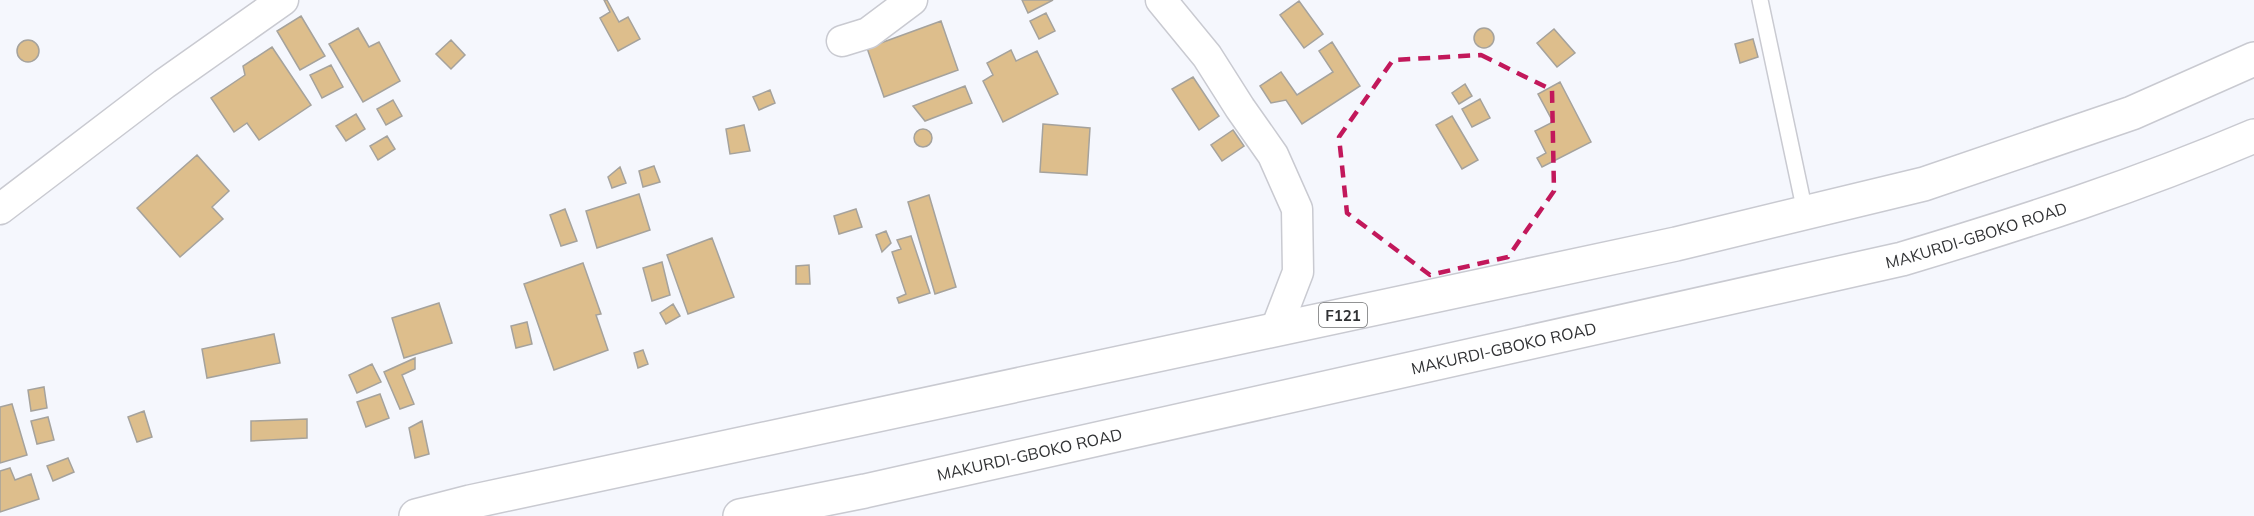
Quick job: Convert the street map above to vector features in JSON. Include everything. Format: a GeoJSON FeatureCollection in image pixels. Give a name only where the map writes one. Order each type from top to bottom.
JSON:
{"type":"FeatureCollection","features":[{"type":"Feature","properties":{"kind":"main road","name":"F121"},"geometry":{"type":"LineString","coordinates":[[416,516],[470,502],[1676,244],[1924,184],[2132,113],[2254,59]]}},
{"type":"Feature","properties":{"kind":"main road","name":"MAKURDI-GBOKO ROAD"},"geometry":{"type":"LineString","coordinates":[[740,516],[865,491],[1902,259],[2010,227],[2108,194],[2254,136]]}},
{"type":"Feature","properties":{"kind":"street"},"geometry":{"type":"LineString","coordinates":[[0,209],[4,203],[164,84],[283,0]]}},
{"type":"Feature","properties":{"kind":"street"},"geometry":{"type":"LineString","coordinates":[[842,41],[868,33],[912,0]]}},
{"type":"Feature","properties":{"kind":"street"},"geometry":{"type":"LineString","coordinates":[[1161,0],[1207,56],[1273,155],[1297,209],[1298,272],[1276,329]]}},
{"type":"Feature","properties":{"kind":"lane"},"geometry":{"type":"LineString","coordinates":[[1760,0],[1805,212]]}},
{"type":"Feature","properties":{"kind":"highlighted area"},"geometry":{"type":"Polygon","coordinates":[[[1481,55],[1552,90],[1554,191],[1508,257],[1430,275],[1347,213],[1339,137],[1393,60],[1481,55]]]}},
{"type":"Feature","properties":{"kind":"building"},"geometry":{"type":"Polygon","coordinates":[[[604,0],[607,0],[619,22],[628,17],[640,39],[618,51],[600,18],[610,12],[604,0]]]}},
{"type":"Feature","properties":{"kind":"building"},"geometry":{"type":"Polygon","coordinates":[[[1022,0],[1053,0],[1028,13],[1022,0]]]}},
{"type":"Feature","properties":{"kind":"building"},"geometry":{"type":"Polygon","coordinates":[[[1299,1],[1323,34],[1304,48],[1280,15],[1299,1]]]}},
{"type":"Feature","properties":{"kind":"building"},"geometry":{"type":"Polygon","coordinates":[[[1046,13],[1055,31],[1039,39],[1030,21],[1046,13]]]}},
{"type":"Feature","properties":{"kind":"building"},"geometry":{"type":"Polygon","coordinates":[[[301,16],[325,56],[300,70],[277,31],[301,16]]]}},
{"type":"Feature","properties":{"kind":"building"},"geometry":{"type":"Polygon","coordinates":[[[941,21],[958,70],[884,97],[867,48],[941,21]]]}},
{"type":"Feature","properties":{"kind":"building"},"geometry":{"type":"Polygon","coordinates":[[[358,28],[369,47],[379,42],[400,81],[363,102],[329,44],[358,28]]]}},
{"type":"Feature","properties":{"kind":"building"},"geometry":{"type":"Polygon","coordinates":[[[1484,28],[1491,31],[1494,38],[1491,45],[1484,48],[1477,45],[1474,38],[1477,31],[1484,28]]]}},
{"type":"Feature","properties":{"kind":"building"},"geometry":{"type":"Polygon","coordinates":[[[1554,29],[1575,53],[1557,67],[1537,43],[1554,29]]]}},
{"type":"Feature","properties":{"kind":"building"},"geometry":{"type":"Polygon","coordinates":[[[1753,39],[1758,57],[1740,63],[1735,44],[1753,39]]]}},
{"type":"Feature","properties":{"kind":"building"},"geometry":{"type":"Polygon","coordinates":[[[28,40],[36,43],[39,51],[36,59],[28,62],[20,59],[17,51],[20,43],[28,40]]]}},
{"type":"Feature","properties":{"kind":"building"},"geometry":{"type":"Polygon","coordinates":[[[451,40],[465,55],[451,69],[436,54],[451,40]]]}},
{"type":"Feature","properties":{"kind":"building"},"geometry":{"type":"Polygon","coordinates":[[[1332,42],[1360,86],[1302,124],[1286,100],[1271,103],[1260,86],[1281,72],[1297,95],[1333,72],[1319,51],[1332,42]]]}},
{"type":"Feature","properties":{"kind":"building"},"geometry":{"type":"Polygon","coordinates":[[[272,47],[311,105],[259,140],[247,123],[234,132],[211,98],[245,75],[243,66],[272,47]]]}},
{"type":"Feature","properties":{"kind":"building"},"geometry":{"type":"Polygon","coordinates":[[[1011,50],[1016,61],[1037,51],[1058,94],[1003,122],[983,81],[993,75],[987,63],[1011,50]]]}},
{"type":"Feature","properties":{"kind":"building"},"geometry":{"type":"Polygon","coordinates":[[[331,65],[343,87],[322,98],[310,75],[331,65]]]}},
{"type":"Feature","properties":{"kind":"building"},"geometry":{"type":"Polygon","coordinates":[[[1193,77],[1219,116],[1199,130],[1172,89],[1193,77]]]}},
{"type":"Feature","properties":{"kind":"building"},"geometry":{"type":"Polygon","coordinates":[[[1560,82],[1591,142],[1542,167],[1537,158],[1546,153],[1535,131],[1553,122],[1538,94],[1560,82]]]}},
{"type":"Feature","properties":{"kind":"building"},"geometry":{"type":"Polygon","coordinates":[[[1465,84],[1472,96],[1459,104],[1452,93],[1465,84]]]}},
{"type":"Feature","properties":{"kind":"building"},"geometry":{"type":"Polygon","coordinates":[[[965,86],[972,103],[925,121],[913,106],[965,86]]]}},
{"type":"Feature","properties":{"kind":"building"},"geometry":{"type":"Polygon","coordinates":[[[770,90],[775,103],[759,110],[753,97],[770,90]]]}},
{"type":"Feature","properties":{"kind":"building"},"geometry":{"type":"Polygon","coordinates":[[[1480,99],[1490,118],[1472,127],[1462,109],[1480,99]]]}},
{"type":"Feature","properties":{"kind":"building"},"geometry":{"type":"Polygon","coordinates":[[[393,100],[402,116],[386,125],[377,109],[393,100]]]}},
{"type":"Feature","properties":{"kind":"building"},"geometry":{"type":"Polygon","coordinates":[[[356,114],[365,129],[346,141],[336,126],[356,114]]]}},
{"type":"Feature","properties":{"kind":"building"},"geometry":{"type":"Polygon","coordinates":[[[1452,116],[1478,160],[1462,169],[1436,125],[1452,116]]]}},
{"type":"Feature","properties":{"kind":"building"},"geometry":{"type":"Polygon","coordinates":[[[1043,124],[1090,128],[1087,175],[1040,172],[1043,124]]]}},
{"type":"Feature","properties":{"kind":"building"},"geometry":{"type":"Polygon","coordinates":[[[744,125],[750,151],[730,154],[726,129],[744,125]]]}},
{"type":"Feature","properties":{"kind":"building"},"geometry":{"type":"Polygon","coordinates":[[[923,129],[929,132],[932,138],[929,144],[923,147],[917,144],[914,138],[917,132],[923,129]]]}},
{"type":"Feature","properties":{"kind":"building"},"geometry":{"type":"Polygon","coordinates":[[[1233,130],[1244,146],[1222,161],[1211,145],[1233,130]]]}},
{"type":"Feature","properties":{"kind":"building"},"geometry":{"type":"Polygon","coordinates":[[[387,136],[395,149],[378,160],[370,146],[387,136]]]}},
{"type":"Feature","properties":{"kind":"building"},"geometry":{"type":"Polygon","coordinates":[[[197,155],[229,191],[212,207],[223,219],[180,257],[137,208],[197,155]]]}},
{"type":"Feature","properties":{"kind":"building"},"geometry":{"type":"Polygon","coordinates":[[[654,166],[660,182],[643,187],[639,171],[654,166]]]}},
{"type":"Feature","properties":{"kind":"building"},"geometry":{"type":"Polygon","coordinates":[[[620,167],[626,183],[612,188],[608,177],[620,167]]]}},
{"type":"Feature","properties":{"kind":"building"},"geometry":{"type":"Polygon","coordinates":[[[639,194],[650,230],[597,248],[586,211],[639,194]]]}},
{"type":"Feature","properties":{"kind":"building"},"geometry":{"type":"Polygon","coordinates":[[[929,195],[956,287],[935,294],[908,202],[929,195]]]}},
{"type":"Feature","properties":{"kind":"building"},"geometry":{"type":"Polygon","coordinates":[[[565,209],[577,241],[561,246],[550,215],[565,209]]]}},
{"type":"Feature","properties":{"kind":"building"},"geometry":{"type":"Polygon","coordinates":[[[856,209],[862,227],[839,234],[834,216],[856,209]]]}},
{"type":"Feature","properties":{"kind":"building"},"geometry":{"type":"Polygon","coordinates":[[[886,231],[891,243],[882,252],[876,235],[886,231]]]}},
{"type":"Feature","properties":{"kind":"building"},"geometry":{"type":"Polygon","coordinates":[[[911,236],[930,293],[899,303],[897,298],[906,294],[892,252],[901,249],[897,240],[911,236]]]}},
{"type":"Feature","properties":{"kind":"building"},"geometry":{"type":"Polygon","coordinates":[[[712,238],[734,297],[688,314],[667,255],[712,238]]]}},
{"type":"Feature","properties":{"kind":"building"},"geometry":{"type":"Polygon","coordinates":[[[662,262],[670,295],[652,301],[643,268],[662,262]]]}},
{"type":"Feature","properties":{"kind":"building"},"geometry":{"type":"Polygon","coordinates":[[[583,263],[601,314],[596,315],[608,350],[554,370],[524,284],[583,263]]]}},
{"type":"Feature","properties":{"kind":"building"},"geometry":{"type":"Polygon","coordinates":[[[809,265],[810,284],[796,284],[796,266],[809,265]]]}},
{"type":"Feature","properties":{"kind":"building"},"geometry":{"type":"Polygon","coordinates":[[[439,303],[452,343],[404,358],[392,318],[439,303]]]}},
{"type":"Feature","properties":{"kind":"building"},"geometry":{"type":"Polygon","coordinates":[[[673,304],[680,316],[666,324],[660,313],[673,304]]]}},
{"type":"Feature","properties":{"kind":"building"},"geometry":{"type":"Polygon","coordinates":[[[527,322],[532,344],[516,348],[511,326],[527,322]]]}},
{"type":"Feature","properties":{"kind":"building"},"geometry":{"type":"Polygon","coordinates":[[[274,334],[280,363],[207,378],[202,349],[274,334]]]}},
{"type":"Feature","properties":{"kind":"building"},"geometry":{"type":"Polygon","coordinates":[[[643,350],[648,364],[638,368],[634,353],[643,350]]]}},
{"type":"Feature","properties":{"kind":"building"},"geometry":{"type":"Polygon","coordinates":[[[415,358],[415,369],[402,375],[414,404],[400,409],[384,372],[415,358]]]}},
{"type":"Feature","properties":{"kind":"building"},"geometry":{"type":"Polygon","coordinates":[[[372,364],[381,382],[357,393],[349,375],[372,364]]]}},
{"type":"Feature","properties":{"kind":"building"},"geometry":{"type":"Polygon","coordinates":[[[44,387],[47,408],[31,411],[28,390],[44,387]]]}},
{"type":"Feature","properties":{"kind":"building"},"geometry":{"type":"Polygon","coordinates":[[[380,394],[389,418],[366,427],[357,402],[380,394]]]}},
{"type":"Feature","properties":{"kind":"building"},"geometry":{"type":"Polygon","coordinates":[[[12,404],[27,455],[0,463],[0,407],[12,404]]]}},
{"type":"Feature","properties":{"kind":"building"},"geometry":{"type":"Polygon","coordinates":[[[144,411],[152,437],[137,442],[128,417],[144,411]]]}},
{"type":"Feature","properties":{"kind":"building"},"geometry":{"type":"Polygon","coordinates":[[[48,417],[54,440],[37,444],[31,421],[48,417]]]}},
{"type":"Feature","properties":{"kind":"building"},"geometry":{"type":"Polygon","coordinates":[[[307,419],[307,438],[251,441],[251,421],[307,419]]]}},
{"type":"Feature","properties":{"kind":"building"},"geometry":{"type":"Polygon","coordinates":[[[422,421],[429,454],[415,458],[409,428],[422,421]]]}},
{"type":"Feature","properties":{"kind":"building"},"geometry":{"type":"Polygon","coordinates":[[[68,458],[74,472],[53,481],[47,466],[68,458]]]}},
{"type":"Feature","properties":{"kind":"building"},"geometry":{"type":"Polygon","coordinates":[[[10,468],[15,480],[31,474],[39,499],[0,512],[0,471],[10,468]]]}}]}
